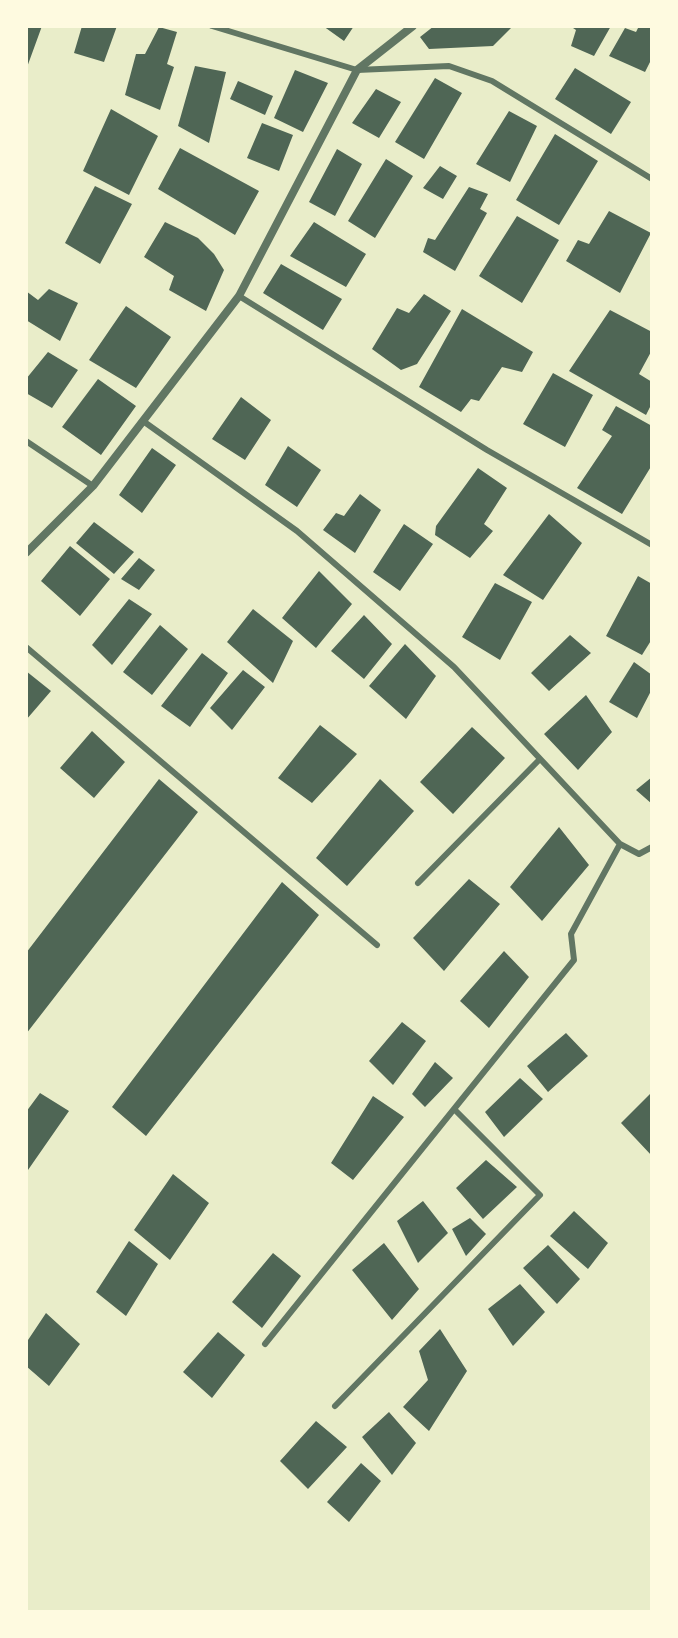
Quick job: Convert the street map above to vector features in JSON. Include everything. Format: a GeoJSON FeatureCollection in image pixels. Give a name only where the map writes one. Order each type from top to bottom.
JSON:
{"type":"FeatureCollection","features":[{"type":"Feature","properties":{"kind":"street"},"geometry":{"type":"LineString","coordinates":[[26,553],[93,486],[239,296],[357,70],[413,26]]}},
{"type":"Feature","properties":{"kind":"lane"},"geometry":{"type":"LineString","coordinates":[[212,26],[357,70],[449,66],[492,81],[652,179]]}},
{"type":"Feature","properties":{"kind":"lane"},"geometry":{"type":"LineString","coordinates":[[239,296],[487,450],[652,545]]}},
{"type":"Feature","properties":{"kind":"lane"},"geometry":{"type":"LineString","coordinates":[[143,421],[309,542],[454,667],[620,844],[639,854],[652,847]]}},
{"type":"Feature","properties":{"kind":"lane"},"geometry":{"type":"LineString","coordinates":[[26,441],[93,486]]}},
{"type":"Feature","properties":{"kind":"lane"},"geometry":{"type":"LineString","coordinates":[[26,647],[377,945]]}},
{"type":"Feature","properties":{"kind":"lane"},"geometry":{"type":"LineString","coordinates":[[418,883],[539,760]]}},
{"type":"Feature","properties":{"kind":"lane"},"geometry":{"type":"LineString","coordinates":[[265,1344],[574,960],[571,934],[620,844]]}},
{"type":"Feature","properties":{"kind":"lane"},"geometry":{"type":"LineString","coordinates":[[335,1406],[540,1195],[454,1109]]}},
{"type":"Feature","properties":{"kind":"building"},"geometry":{"type":"Polygon","coordinates":[[[26,26],[42,26],[26,70],[26,26]]]}},
{"type":"Feature","properties":{"kind":"building"},"geometry":{"type":"Polygon","coordinates":[[[82,26],[117,26],[104,62],[74,53],[82,26]]]}},
{"type":"Feature","properties":{"kind":"building"},"geometry":{"type":"Polygon","coordinates":[[[323,26],[354,26],[344,41],[323,26]]]}},
{"type":"Feature","properties":{"kind":"building"},"geometry":{"type":"Polygon","coordinates":[[[434,26],[513,26],[493,46],[429,49],[420,37],[434,26]]]}},
{"type":"Feature","properties":{"kind":"building"},"geometry":{"type":"Polygon","coordinates":[[[570,26],[611,26],[594,56],[571,46],[576,30],[570,26]]]}},
{"type":"Feature","properties":{"kind":"building"},"geometry":{"type":"Polygon","coordinates":[[[639,26],[652,26],[652,58],[645,72],[609,56],[625,28],[636,32],[639,26]]]}},
{"type":"Feature","properties":{"kind":"building"},"geometry":{"type":"Polygon","coordinates":[[[159,27],[177,32],[167,64],[174,67],[160,110],[125,95],[136,54],[145,54],[159,27]]]}},
{"type":"Feature","properties":{"kind":"building"},"geometry":{"type":"Polygon","coordinates":[[[195,66],[226,72],[209,143],[178,126],[195,66]]]}},
{"type":"Feature","properties":{"kind":"building"},"geometry":{"type":"Polygon","coordinates":[[[575,68],[631,102],[611,134],[555,99],[575,68]]]}},
{"type":"Feature","properties":{"kind":"building"},"geometry":{"type":"Polygon","coordinates":[[[295,70],[328,83],[303,132],[274,118],[295,70]]]}},
{"type":"Feature","properties":{"kind":"building"},"geometry":{"type":"Polygon","coordinates":[[[435,78],[462,93],[424,159],[395,142],[435,78]]]}},
{"type":"Feature","properties":{"kind":"building"},"geometry":{"type":"Polygon","coordinates":[[[238,81],[273,96],[265,115],[230,99],[238,81]]]}},
{"type":"Feature","properties":{"kind":"building"},"geometry":{"type":"Polygon","coordinates":[[[376,89],[401,102],[379,138],[352,123],[376,89]]]}},
{"type":"Feature","properties":{"kind":"building"},"geometry":{"type":"Polygon","coordinates":[[[111,109],[158,136],[129,195],[83,171],[111,109]]]}},
{"type":"Feature","properties":{"kind":"building"},"geometry":{"type":"Polygon","coordinates":[[[509,111],[537,126],[510,182],[476,164],[509,111]]]}},
{"type":"Feature","properties":{"kind":"building"},"geometry":{"type":"Polygon","coordinates":[[[262,123],[293,135],[279,171],[247,158],[262,123]]]}},
{"type":"Feature","properties":{"kind":"building"},"geometry":{"type":"Polygon","coordinates":[[[555,134],[598,161],[559,225],[516,200],[555,134]]]}},
{"type":"Feature","properties":{"kind":"building"},"geometry":{"type":"Polygon","coordinates":[[[180,148],[259,191],[235,235],[158,189],[180,148]]]}},
{"type":"Feature","properties":{"kind":"building"},"geometry":{"type":"Polygon","coordinates":[[[337,149],[362,164],[335,216],[309,202],[337,149]]]}},
{"type":"Feature","properties":{"kind":"building"},"geometry":{"type":"Polygon","coordinates":[[[386,159],[413,176],[375,238],[348,221],[386,159]]]}},
{"type":"Feature","properties":{"kind":"building"},"geometry":{"type":"Polygon","coordinates":[[[440,166],[457,176],[443,199],[423,188],[440,166]]]}},
{"type":"Feature","properties":{"kind":"building"},"geometry":{"type":"Polygon","coordinates":[[[95,186],[132,204],[100,264],[65,243],[95,186]]]}},
{"type":"Feature","properties":{"kind":"building"},"geometry":{"type":"Polygon","coordinates":[[[469,187],[488,194],[480,209],[487,213],[455,271],[423,252],[428,238],[435,240],[469,187]]]}},
{"type":"Feature","properties":{"kind":"building"},"geometry":{"type":"Polygon","coordinates":[[[609,211],[651,233],[620,293],[566,261],[578,240],[589,244],[609,211]]]}},
{"type":"Feature","properties":{"kind":"building"},"geometry":{"type":"Polygon","coordinates":[[[517,216],[559,240],[522,303],[479,276],[517,216]]]}},
{"type":"Feature","properties":{"kind":"building"},"geometry":{"type":"Polygon","coordinates":[[[165,222],[198,238],[224,270],[206,311],[169,290],[174,276],[144,257],[165,222]]]}},
{"type":"Feature","properties":{"kind":"building"},"geometry":{"type":"Polygon","coordinates":[[[314,222],[366,254],[346,287],[290,256],[314,222]]]}},
{"type":"Feature","properties":{"kind":"building"},"geometry":{"type":"Polygon","coordinates":[[[281,264],[342,299],[323,330],[263,293],[281,264]]]}},
{"type":"Feature","properties":{"kind":"building"},"geometry":{"type":"Polygon","coordinates":[[[49,289],[78,303],[60,341],[26,320],[26,291],[38,300],[49,289]]]}},
{"type":"Feature","properties":{"kind":"building"},"geometry":{"type":"Polygon","coordinates":[[[424,294],[451,311],[417,364],[401,370],[372,349],[397,308],[409,313],[424,294]]]}},
{"type":"Feature","properties":{"kind":"building"},"geometry":{"type":"Polygon","coordinates":[[[126,306],[171,337],[136,388],[89,360],[126,306]]]}},
{"type":"Feature","properties":{"kind":"building"},"geometry":{"type":"Polygon","coordinates":[[[462,309],[533,352],[522,372],[502,367],[479,401],[471,399],[461,412],[419,387],[462,309]]]}},
{"type":"Feature","properties":{"kind":"building"},"geometry":{"type":"Polygon","coordinates":[[[610,310],[652,332],[652,350],[639,374],[652,382],[652,403],[646,415],[569,371],[610,310]]]}},
{"type":"Feature","properties":{"kind":"building"},"geometry":{"type":"Polygon","coordinates":[[[48,352],[78,370],[52,408],[26,393],[26,379],[48,352]]]}},
{"type":"Feature","properties":{"kind":"building"},"geometry":{"type":"Polygon","coordinates":[[[553,373],[593,395],[565,447],[523,424],[553,373]]]}},
{"type":"Feature","properties":{"kind":"building"},"geometry":{"type":"Polygon","coordinates":[[[98,379],[136,406],[101,455],[62,427],[98,379]]]}},
{"type":"Feature","properties":{"kind":"building"},"geometry":{"type":"Polygon","coordinates":[[[241,397],[271,420],[245,460],[212,439],[241,397]]]}},
{"type":"Feature","properties":{"kind":"building"},"geometry":{"type":"Polygon","coordinates":[[[616,406],[652,426],[652,465],[622,514],[577,488],[612,436],[602,430],[616,406]]]}},
{"type":"Feature","properties":{"kind":"building"},"geometry":{"type":"Polygon","coordinates":[[[288,446],[321,470],[297,507],[265,485],[288,446]]]}},
{"type":"Feature","properties":{"kind":"building"},"geometry":{"type":"Polygon","coordinates":[[[152,448],[176,465],[142,513],[119,495],[152,448]]]}},
{"type":"Feature","properties":{"kind":"building"},"geometry":{"type":"Polygon","coordinates":[[[478,468],[507,488],[484,524],[493,531],[470,558],[435,535],[436,526],[478,468]]]}},
{"type":"Feature","properties":{"kind":"building"},"geometry":{"type":"Polygon","coordinates":[[[360,494],[381,510],[355,553],[323,530],[336,513],[344,516],[360,494]]]}},
{"type":"Feature","properties":{"kind":"building"},"geometry":{"type":"Polygon","coordinates":[[[549,514],[582,543],[543,600],[503,575],[549,514]]]}},
{"type":"Feature","properties":{"kind":"building"},"geometry":{"type":"Polygon","coordinates":[[[94,522],[134,552],[114,574],[76,543],[94,522]]]}},
{"type":"Feature","properties":{"kind":"building"},"geometry":{"type":"Polygon","coordinates":[[[404,524],[433,544],[400,591],[373,572],[404,524]]]}},
{"type":"Feature","properties":{"kind":"building"},"geometry":{"type":"Polygon","coordinates":[[[70,546],[110,579],[80,616],[41,581],[70,546]]]}},
{"type":"Feature","properties":{"kind":"building"},"geometry":{"type":"Polygon","coordinates":[[[139,558],[155,570],[139,590],[121,579],[139,558]]]}},
{"type":"Feature","properties":{"kind":"building"},"geometry":{"type":"Polygon","coordinates":[[[319,571],[352,604],[316,648],[282,618],[319,571]]]}},
{"type":"Feature","properties":{"kind":"building"},"geometry":{"type":"Polygon","coordinates":[[[638,576],[652,584],[652,639],[642,655],[606,636],[638,576]]]}},
{"type":"Feature","properties":{"kind":"building"},"geometry":{"type":"Polygon","coordinates":[[[495,583],[532,602],[500,660],[462,637],[495,583]]]}},
{"type":"Feature","properties":{"kind":"building"},"geometry":{"type":"Polygon","coordinates":[[[129,599],[152,614],[112,665],[92,645],[129,599]]]}},
{"type":"Feature","properties":{"kind":"building"},"geometry":{"type":"Polygon","coordinates":[[[253,609],[293,641],[273,683],[227,642],[253,609]]]}},
{"type":"Feature","properties":{"kind":"building"},"geometry":{"type":"Polygon","coordinates":[[[364,615],[392,644],[364,679],[331,651],[364,615]]]}},
{"type":"Feature","properties":{"kind":"building"},"geometry":{"type":"Polygon","coordinates":[[[160,625],[188,649],[152,695],[123,672],[160,625]]]}},
{"type":"Feature","properties":{"kind":"building"},"geometry":{"type":"Polygon","coordinates":[[[570,635],[591,653],[549,691],[531,673],[570,635]]]}},
{"type":"Feature","properties":{"kind":"building"},"geometry":{"type":"Polygon","coordinates":[[[405,644],[436,676],[406,719],[369,686],[405,644]]]}},
{"type":"Feature","properties":{"kind":"building"},"geometry":{"type":"Polygon","coordinates":[[[202,653],[228,673],[190,727],[161,706],[202,653]]]}},
{"type":"Feature","properties":{"kind":"building"},"geometry":{"type":"Polygon","coordinates":[[[634,662],[652,675],[652,689],[637,718],[609,702],[634,662]]]}},
{"type":"Feature","properties":{"kind":"building"},"geometry":{"type":"Polygon","coordinates":[[[243,670],[265,687],[232,730],[210,708],[243,670]]]}},
{"type":"Feature","properties":{"kind":"building"},"geometry":{"type":"Polygon","coordinates":[[[26,671],[51,691],[26,720],[26,671]]]}},
{"type":"Feature","properties":{"kind":"building"},"geometry":{"type":"Polygon","coordinates":[[[586,695],[612,732],[578,770],[544,734],[586,695]]]}},
{"type":"Feature","properties":{"kind":"building"},"geometry":{"type":"Polygon","coordinates":[[[320,725],[357,754],[312,803],[278,778],[320,725]]]}},
{"type":"Feature","properties":{"kind":"building"},"geometry":{"type":"Polygon","coordinates":[[[472,727],[505,758],[453,814],[420,782],[472,727]]]}},
{"type":"Feature","properties":{"kind":"building"},"geometry":{"type":"Polygon","coordinates":[[[92,731],[125,762],[94,798],[60,768],[92,731]]]}},
{"type":"Feature","properties":{"kind":"building"},"geometry":{"type":"Polygon","coordinates":[[[652,777],[652,804],[636,790],[652,777]]]}},
{"type":"Feature","properties":{"kind":"building"},"geometry":{"type":"Polygon","coordinates":[[[159,779],[198,812],[26,1034],[26,953],[159,779]]]}},
{"type":"Feature","properties":{"kind":"building"},"geometry":{"type":"Polygon","coordinates":[[[380,779],[414,811],[347,886],[316,858],[380,779]]]}},
{"type":"Feature","properties":{"kind":"building"},"geometry":{"type":"Polygon","coordinates":[[[559,827],[589,865],[542,921],[510,887],[559,827]]]}},
{"type":"Feature","properties":{"kind":"building"},"geometry":{"type":"Polygon","coordinates":[[[469,879],[500,904],[444,971],[413,938],[469,879]]]}},
{"type":"Feature","properties":{"kind":"building"},"geometry":{"type":"Polygon","coordinates":[[[282,882],[319,915],[146,1136],[112,1107],[282,882]]]}},
{"type":"Feature","properties":{"kind":"building"},"geometry":{"type":"Polygon","coordinates":[[[504,951],[529,977],[489,1028],[460,1001],[504,951]]]}},
{"type":"Feature","properties":{"kind":"building"},"geometry":{"type":"Polygon","coordinates":[[[402,1022],[426,1041],[393,1085],[369,1061],[402,1022]]]}},
{"type":"Feature","properties":{"kind":"building"},"geometry":{"type":"Polygon","coordinates":[[[566,1033],[588,1056],[548,1092],[527,1066],[566,1033]]]}},
{"type":"Feature","properties":{"kind":"building"},"geometry":{"type":"Polygon","coordinates":[[[435,1062],[453,1078],[425,1107],[412,1094],[435,1062]]]}},
{"type":"Feature","properties":{"kind":"building"},"geometry":{"type":"Polygon","coordinates":[[[520,1078],[543,1099],[504,1137],[485,1112],[520,1078]]]}},
{"type":"Feature","properties":{"kind":"building"},"geometry":{"type":"Polygon","coordinates":[[[652,1092],[652,1156],[621,1123],[652,1092]]]}},
{"type":"Feature","properties":{"kind":"building"},"geometry":{"type":"Polygon","coordinates":[[[40,1093],[69,1111],[28,1170],[26,1112],[40,1093]]]}},
{"type":"Feature","properties":{"kind":"building"},"geometry":{"type":"Polygon","coordinates":[[[373,1096],[404,1117],[353,1180],[331,1163],[373,1096]]]}},
{"type":"Feature","properties":{"kind":"building"},"geometry":{"type":"Polygon","coordinates":[[[486,1160],[517,1187],[483,1219],[456,1188],[486,1160]]]}},
{"type":"Feature","properties":{"kind":"building"},"geometry":{"type":"Polygon","coordinates":[[[173,1174],[209,1203],[170,1260],[134,1230],[173,1174]]]}},
{"type":"Feature","properties":{"kind":"building"},"geometry":{"type":"Polygon","coordinates":[[[423,1201],[448,1233],[418,1263],[397,1221],[423,1201]]]}},
{"type":"Feature","properties":{"kind":"building"},"geometry":{"type":"Polygon","coordinates":[[[574,1211],[608,1243],[588,1269],[550,1236],[574,1211]]]}},
{"type":"Feature","properties":{"kind":"building"},"geometry":{"type":"Polygon","coordinates":[[[470,1218],[486,1234],[466,1256],[452,1229],[470,1218]]]}},
{"type":"Feature","properties":{"kind":"building"},"geometry":{"type":"Polygon","coordinates":[[[129,1241],[158,1264],[126,1316],[96,1292],[129,1241]]]}},
{"type":"Feature","properties":{"kind":"building"},"geometry":{"type":"Polygon","coordinates":[[[384,1243],[419,1289],[392,1320],[352,1270],[384,1243]]]}},
{"type":"Feature","properties":{"kind":"building"},"geometry":{"type":"Polygon","coordinates":[[[548,1245],[580,1279],[557,1304],[523,1268],[548,1245]]]}},
{"type":"Feature","properties":{"kind":"building"},"geometry":{"type":"Polygon","coordinates":[[[273,1253],[301,1276],[262,1328],[232,1302],[273,1253]]]}},
{"type":"Feature","properties":{"kind":"building"},"geometry":{"type":"Polygon","coordinates":[[[520,1284],[545,1312],[513,1346],[488,1309],[520,1284]]]}},
{"type":"Feature","properties":{"kind":"building"},"geometry":{"type":"Polygon","coordinates":[[[46,1313],[80,1344],[49,1386],[26,1366],[26,1343],[46,1313]]]}},
{"type":"Feature","properties":{"kind":"building"},"geometry":{"type":"Polygon","coordinates":[[[440,1329],[467,1371],[429,1431],[403,1407],[428,1380],[419,1351],[440,1329]]]}},
{"type":"Feature","properties":{"kind":"building"},"geometry":{"type":"Polygon","coordinates":[[[218,1332],[245,1355],[212,1398],[183,1372],[218,1332]]]}},
{"type":"Feature","properties":{"kind":"building"},"geometry":{"type":"Polygon","coordinates":[[[389,1412],[416,1443],[392,1475],[362,1437],[389,1412]]]}},
{"type":"Feature","properties":{"kind":"building"},"geometry":{"type":"Polygon","coordinates":[[[316,1421],[347,1447],[308,1489],[280,1461],[316,1421]]]}},
{"type":"Feature","properties":{"kind":"building"},"geometry":{"type":"Polygon","coordinates":[[[361,1463],[381,1481],[349,1522],[327,1502],[361,1463]]]}}]}
